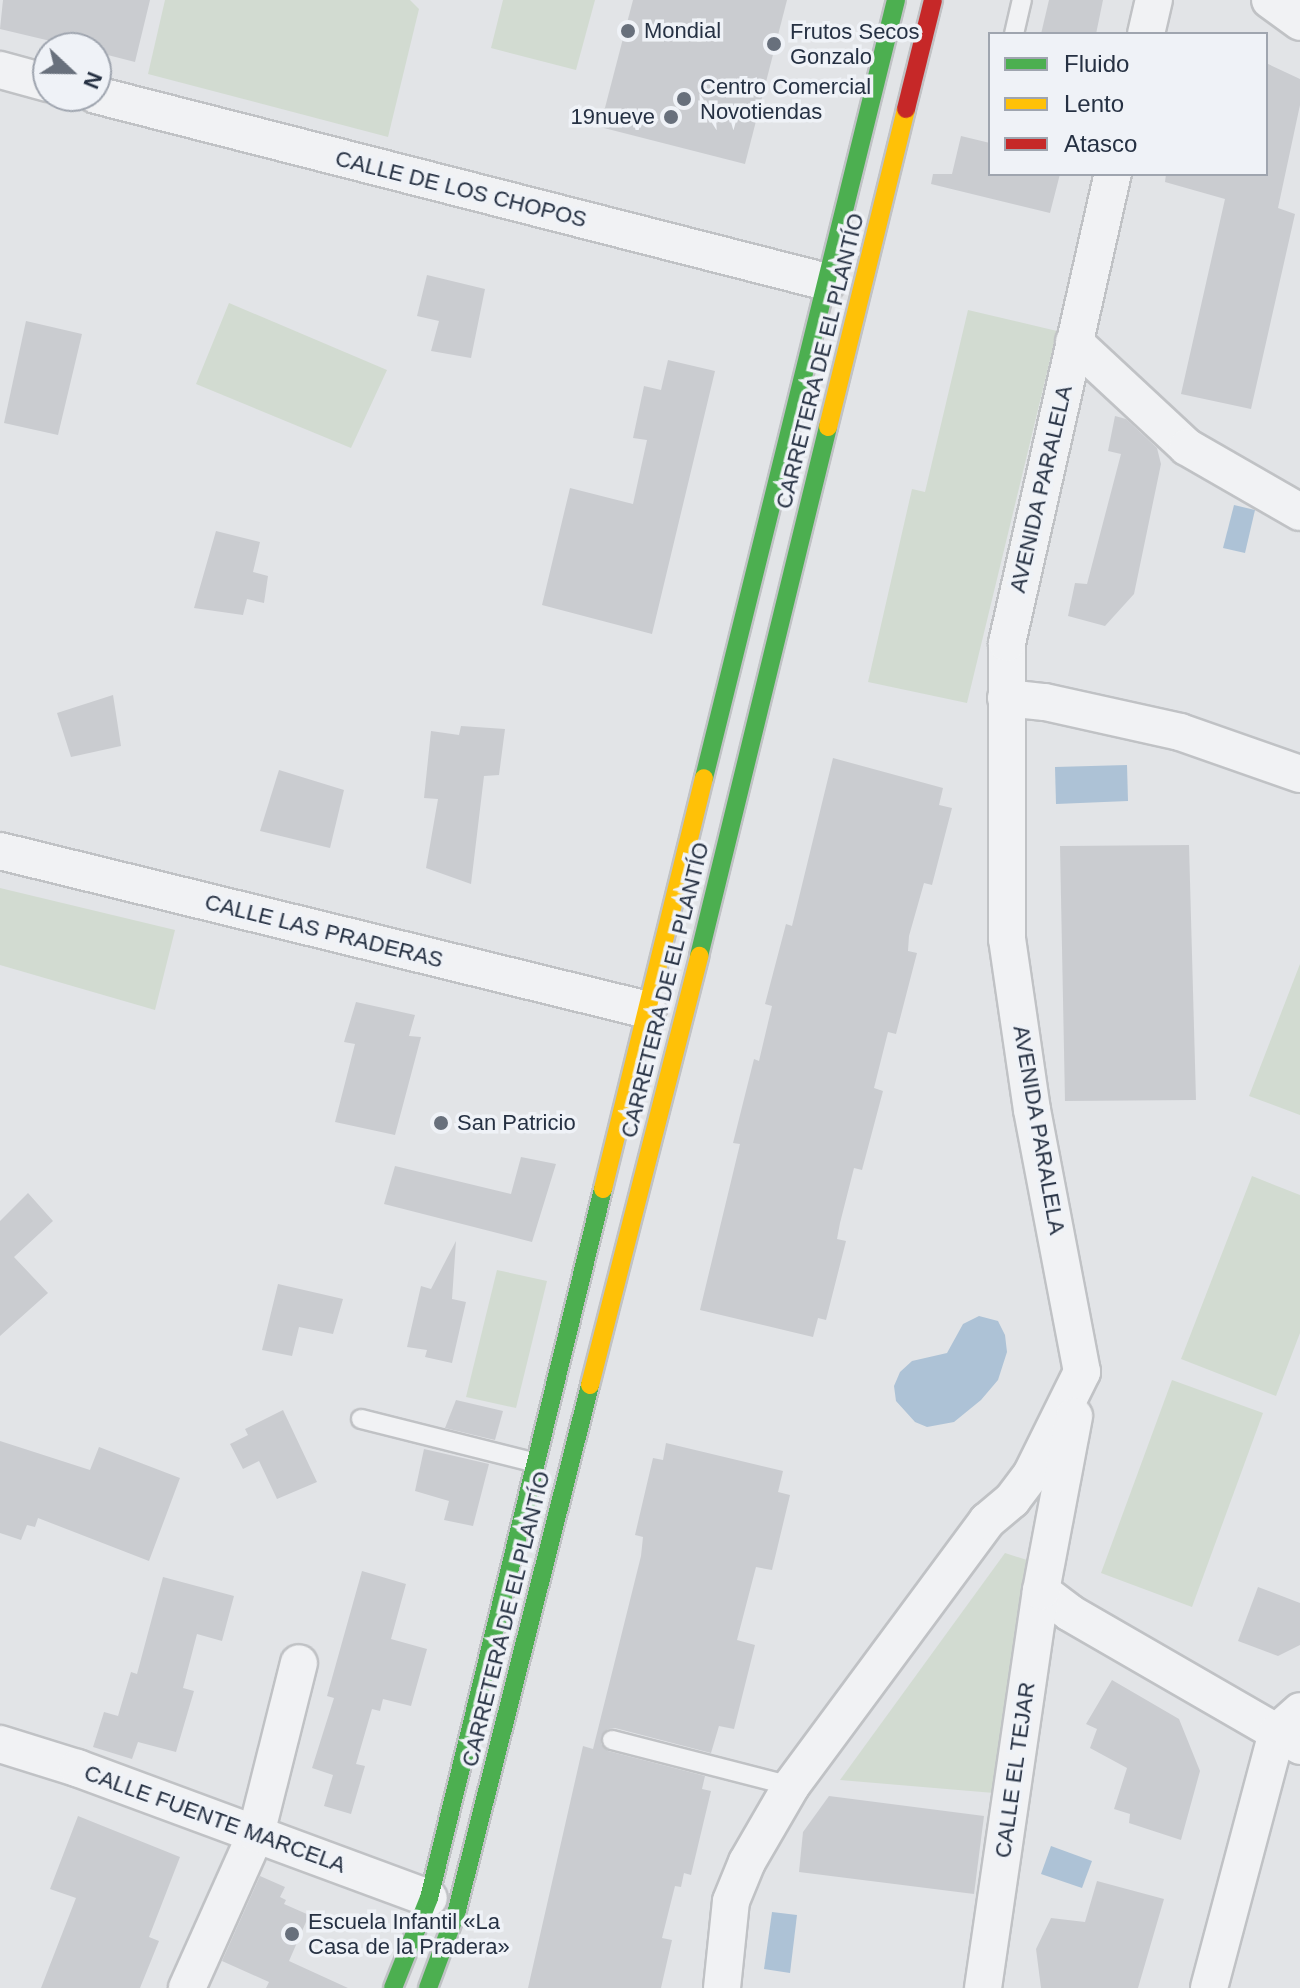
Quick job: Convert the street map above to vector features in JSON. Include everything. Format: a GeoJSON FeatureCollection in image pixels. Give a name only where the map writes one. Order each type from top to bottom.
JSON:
{"type":"FeatureCollection","features":[{"type":"Feature","properties":{"kind":"street","name":"CARRETERA DE EL PLANTÍO"},"geometry":{"type":"LineString","coordinates":[[393,1988],[429,1898],[896,0]]}},
{"type":"Feature","properties":{"kind":"street","name":"CARRETERA DE EL PLANTÍO"},"geometry":{"type":"LineString","coordinates":[[428,1988],[465,1879],[694,976],[933,0]]}},
{"type":"Feature","properties":{"kind":"street"},"geometry":{"type":"LineString","coordinates":[[1146,32],[1154,0]]}},
{"type":"Feature","properties":{"kind":"street"},"geometry":{"type":"LineString","coordinates":[[1270,0],[1300,22]]}},
{"type":"Feature","properties":{"kind":"street"},"geometry":{"type":"LineString","coordinates":[[0,70],[32,79]]}},
{"type":"Feature","properties":{"kind":"street","name":"CALLE DE LOS CHOPOS"},"geometry":{"type":"LineString","coordinates":[[112,99],[827,282]]}},
{"type":"Feature","properties":{"kind":"street","name":"AVENIDA PARALELA"},"geometry":{"type":"LineString","coordinates":[[1082,1372],[1032,1110],[1007,939],[1007,643],[1113,176]]}},
{"type":"Feature","properties":{"kind":"street"},"geometry":{"type":"LineString","coordinates":[[1074,342],[1187,447],[1300,512]]}},
{"type":"Feature","properties":{"kind":"street"},"geometry":{"type":"LineString","coordinates":[[1006,698],[1045,702],[1180,732],[1300,774]]}},
{"type":"Feature","properties":{"kind":"street","name":"CALLE LAS PRADERAS"},"geometry":{"type":"LineString","coordinates":[[0,851],[648,1010]]}},
{"type":"Feature","properties":{"kind":"street"},"geometry":{"type":"LineString","coordinates":[[722,1988],[731,1901],[747,1862],[791,1786],[987,1521],[1012,1500],[1032,1473],[1082,1372]]}},
{"type":"Feature","properties":{"kind":"street","name":"CALLE EL TEJAR"},"geometry":{"type":"LineString","coordinates":[[983,1988],[1041,1591],[1082,1372]]}},
{"type":"Feature","properties":{"kind":"street"},"geometry":{"type":"LineString","coordinates":[[987,1521],[1024,1524],[1048,1552]]}},
{"type":"Feature","properties":{"kind":"street"},"geometry":{"type":"LineString","coordinates":[[1041,1591],[1070,1613],[1292,1730],[1209,1988]]}},
{"type":"Feature","properties":{"kind":"street"},"geometry":{"type":"LineString","coordinates":[[187,1988],[256,1834],[299,1663]]}},
{"type":"Feature","properties":{"kind":"street","name":"CALLE FUENTE MARCELA"},"geometry":{"type":"LineString","coordinates":[[0,1744],[429,1898]]}},
{"type":"Feature","properties":{"kind":"lane"},"geometry":{"type":"LineString","coordinates":[[1014,32],[1022,0]]}},
{"type":"Feature","properties":{"kind":"lane"},"geometry":{"type":"LineString","coordinates":[[361,1419],[536,1463]]}},
{"type":"Feature","properties":{"kind":"lane"},"geometry":{"type":"LineString","coordinates":[[612,1740],[791,1786]]}},
{"type":"Feature","properties":{"kind":"shaded area"},"geometry":{"type":"Polygon","coordinates":[[[165,0],[410,0],[419,9],[388,137],[148,74],[165,0]]]}},
{"type":"Feature","properties":{"kind":"shaded area"},"geometry":{"type":"Polygon","coordinates":[[[503,0],[595,0],[576,70],[491,48],[503,0]]]}},
{"type":"Feature","properties":{"kind":"shaded area"},"geometry":{"type":"Polygon","coordinates":[[[229,303],[387,370],[351,448],[196,384],[229,303]]]}},
{"type":"Feature","properties":{"kind":"shaded area"},"geometry":{"type":"Polygon","coordinates":[[[968,310],[1057,331],[967,703],[868,682],[912,489],[925,492],[968,310]]]}},
{"type":"Feature","properties":{"kind":"shaded area"},"geometry":{"type":"Polygon","coordinates":[[[0,888],[175,930],[155,1010],[0,965],[0,888]]]}},
{"type":"Feature","properties":{"kind":"shaded area"},"geometry":{"type":"Polygon","coordinates":[[[1300,964],[1300,1115],[1249,1096],[1300,964]]]}},
{"type":"Feature","properties":{"kind":"shaded area"},"geometry":{"type":"Polygon","coordinates":[[[1252,1176],[1300,1195],[1300,1333],[1276,1396],[1181,1359],[1252,1176]]]}},
{"type":"Feature","properties":{"kind":"shaded area"},"geometry":{"type":"Polygon","coordinates":[[[497,1270],[547,1281],[516,1408],[466,1397],[497,1270]]]}},
{"type":"Feature","properties":{"kind":"shaded area"},"geometry":{"type":"Polygon","coordinates":[[[1172,1380],[1263,1413],[1192,1607],[1101,1573],[1172,1380]]]}},
{"type":"Feature","properties":{"kind":"shaded area"},"geometry":{"type":"Polygon","coordinates":[[[1005,1553],[1027,1560],[994,1793],[840,1780],[1005,1553]]]}},
{"type":"Feature","properties":{"kind":"water"},"geometry":{"type":"Polygon","coordinates":[[[1234,505],[1255,510],[1245,553],[1223,548],[1234,505]]]}},
{"type":"Feature","properties":{"kind":"water"},"geometry":{"type":"Polygon","coordinates":[[[1127,765],[1128,801],[1056,804],[1055,767],[1127,765]]]}},
{"type":"Feature","properties":{"kind":"water"},"geometry":{"type":"Polygon","coordinates":[[[979,1316],[998,1321],[1005,1335],[1007,1352],[998,1380],[981,1400],[954,1422],[927,1427],[915,1422],[896,1401],[894,1386],[900,1372],[912,1361],[947,1353],[963,1324],[979,1316]]]}},
{"type":"Feature","properties":{"kind":"water"},"geometry":{"type":"Polygon","coordinates":[[[1051,1846],[1092,1861],[1082,1888],[1041,1874],[1051,1846]]]}},
{"type":"Feature","properties":{"kind":"water"},"geometry":{"type":"Polygon","coordinates":[[[772,1912],[797,1915],[790,1973],[764,1969],[772,1912]]]}},
{"type":"Feature","properties":{"kind":"building"},"geometry":{"type":"Polygon","coordinates":[[[3,0],[150,0],[135,62],[112,56],[112,32],[32,32],[32,37],[0,29],[3,0]]]}},
{"type":"Feature","properties":{"kind":"building","name":"Centro Comercial Novotiendas"},"geometry":{"type":"Polygon","coordinates":[[[633,0],[787,0],[745,164],[600,127],[633,0]]]}},
{"type":"Feature","properties":{"kind":"building"},"geometry":{"type":"Polygon","coordinates":[[[1049,0],[1103,0],[1096,32],[1041,32],[1049,0]]]}},
{"type":"Feature","properties":{"kind":"building"},"geometry":{"type":"Polygon","coordinates":[[[1268,64],[1300,79],[1300,105],[1278,208],[1295,214],[1251,409],[1181,394],[1225,199],[1165,182],[1166,176],[1268,176],[1268,64]]]}},
{"type":"Feature","properties":{"kind":"building"},"geometry":{"type":"Polygon","coordinates":[[[961,136],[988,143],[988,176],[1059,176],[1050,213],[931,184],[933,174],[952,174],[961,136]]]}},
{"type":"Feature","properties":{"kind":"building"},"geometry":{"type":"Polygon","coordinates":[[[427,275],[485,289],[471,358],[431,351],[439,321],[417,316],[427,275]]]}},
{"type":"Feature","properties":{"kind":"building"},"geometry":{"type":"Polygon","coordinates":[[[26,321],[82,334],[58,435],[4,423],[26,321]]]}},
{"type":"Feature","properties":{"kind":"building"},"geometry":{"type":"Polygon","coordinates":[[[668,360],[715,371],[652,634],[542,605],[570,488],[633,504],[647,440],[633,438],[644,386],[661,390],[668,360]]]}},
{"type":"Feature","properties":{"kind":"building"},"geometry":{"type":"Polygon","coordinates":[[[1115,416],[1126,419],[1157,448],[1161,464],[1134,594],[1105,626],[1068,616],[1075,583],[1087,584],[1121,454],[1108,451],[1115,416]]]}},
{"type":"Feature","properties":{"kind":"building"},"geometry":{"type":"Polygon","coordinates":[[[216,531],[260,542],[253,572],[268,576],[264,603],[247,599],[243,615],[194,608],[216,531]]]}},
{"type":"Feature","properties":{"kind":"building"},"geometry":{"type":"Polygon","coordinates":[[[113,695],[121,746],[71,757],[57,713],[113,695]]]}},
{"type":"Feature","properties":{"kind":"building"},"geometry":{"type":"Polygon","coordinates":[[[461,726],[505,729],[499,775],[484,776],[471,884],[426,868],[438,799],[424,798],[431,731],[459,735],[461,726]]]}},
{"type":"Feature","properties":{"kind":"building"},"geometry":{"type":"Polygon","coordinates":[[[833,758],[943,788],[939,805],[952,808],[932,885],[924,883],[909,936],[908,951],[917,953],[896,1034],[888,1032],[874,1088],[883,1091],[862,1170],[854,1168],[840,1223],[837,1239],[846,1241],[826,1320],[818,1318],[813,1337],[700,1310],[740,1144],[733,1143],[754,1059],[759,1061],[772,1006],[765,1004],[786,924],[792,926],[833,758]]]}},
{"type":"Feature","properties":{"kind":"building"},"geometry":{"type":"Polygon","coordinates":[[[279,770],[344,790],[330,848],[260,831],[279,770]]]}},
{"type":"Feature","properties":{"kind":"building"},"geometry":{"type":"Polygon","coordinates":[[[1189,845],[1196,1100],[1065,1101],[1060,846],[1189,845]]]}},
{"type":"Feature","properties":{"kind":"building"},"geometry":{"type":"Polygon","coordinates":[[[356,1002],[415,1015],[409,1036],[421,1037],[395,1135],[335,1122],[355,1044],[344,1042],[356,1002]]]}},
{"type":"Feature","properties":{"kind":"building"},"geometry":{"type":"Polygon","coordinates":[[[521,1157],[556,1164],[532,1242],[384,1204],[395,1166],[511,1194],[521,1157]]]}},
{"type":"Feature","properties":{"kind":"building"},"geometry":{"type":"Polygon","coordinates":[[[28,1193],[53,1221],[14,1257],[48,1293],[0,1336],[0,1221],[28,1193]]]}},
{"type":"Feature","properties":{"kind":"building"},"geometry":{"type":"Polygon","coordinates":[[[456,1241],[452,1299],[466,1302],[452,1363],[425,1357],[427,1350],[407,1347],[421,1286],[431,1289],[456,1241]]]}},
{"type":"Feature","properties":{"kind":"building"},"geometry":{"type":"Polygon","coordinates":[[[278,1284],[343,1299],[333,1334],[299,1327],[292,1356],[262,1350],[278,1284]]]}},
{"type":"Feature","properties":{"kind":"building"},"geometry":{"type":"Polygon","coordinates":[[[456,1400],[503,1411],[495,1440],[445,1428],[456,1400]]]}},
{"type":"Feature","properties":{"kind":"building"},"geometry":{"type":"Polygon","coordinates":[[[283,1410],[317,1482],[277,1499],[259,1461],[243,1469],[230,1444],[248,1435],[245,1429],[283,1410]]]}},
{"type":"Feature","properties":{"kind":"building"},"geometry":{"type":"Polygon","coordinates":[[[0,1441],[90,1470],[99,1447],[180,1478],[149,1561],[38,1518],[35,1527],[27,1525],[21,1540],[0,1533],[0,1441]]]}},
{"type":"Feature","properties":{"kind":"building"},"geometry":{"type":"Polygon","coordinates":[[[666,1443],[783,1471],[778,1492],[790,1495],[772,1570],[756,1567],[737,1640],[755,1645],[734,1729],[719,1726],[711,1753],[615,1728],[608,1729],[601,1736],[601,1744],[608,1751],[705,1776],[702,1789],[711,1791],[691,1875],[684,1873],[681,1887],[675,1886],[662,1938],[672,1940],[661,1988],[528,1988],[583,1746],[593,1749],[641,1556],[643,1537],[635,1535],[653,1458],[663,1460],[666,1443]]]}},
{"type":"Feature","properties":{"kind":"building"},"geometry":{"type":"Polygon","coordinates":[[[424,1449],[489,1464],[473,1526],[444,1520],[449,1501],[415,1491],[424,1449]]]}},
{"type":"Feature","properties":{"kind":"building"},"geometry":{"type":"Polygon","coordinates":[[[362,1571],[406,1584],[391,1639],[427,1649],[411,1706],[383,1699],[380,1711],[372,1709],[356,1764],[365,1766],[351,1814],[324,1806],[333,1775],[312,1768],[334,1698],[327,1696],[362,1571]]]}},
{"type":"Feature","properties":{"kind":"building"},"geometry":{"type":"Polygon","coordinates":[[[163,1577],[234,1596],[222,1641],[197,1634],[183,1688],[194,1691],[176,1752],[138,1742],[132,1759],[93,1747],[104,1712],[118,1716],[131,1672],[137,1674],[163,1577]]]}},
{"type":"Feature","properties":{"kind":"building"},"geometry":{"type":"Polygon","coordinates":[[[1258,1587],[1300,1603],[1300,1645],[1278,1656],[1238,1641],[1258,1587]]]}},
{"type":"Feature","properties":{"kind":"building"},"geometry":{"type":"Polygon","coordinates":[[[1112,1680],[1179,1719],[1200,1771],[1181,1840],[1129,1823],[1130,1814],[1114,1809],[1127,1768],[1090,1748],[1097,1729],[1086,1724],[1112,1680]]]}},
{"type":"Feature","properties":{"kind":"building"},"geometry":{"type":"Polygon","coordinates":[[[829,1796],[984,1816],[974,1894],[799,1872],[803,1832],[829,1796]]]}},
{"type":"Feature","properties":{"kind":"building"},"geometry":{"type":"Polygon","coordinates":[[[78,1816],[180,1857],[149,1937],[159,1941],[140,1988],[41,1988],[76,1898],[50,1889],[78,1816]]]}},
{"type":"Feature","properties":{"kind":"building"},"geometry":{"type":"Polygon","coordinates":[[[260,1876],[285,1887],[280,1897],[286,1900],[284,1904],[309,1915],[289,1961],[348,1988],[266,1988],[269,1982],[222,1961],[260,1876]]]}},
{"type":"Feature","properties":{"kind":"building"},"geometry":{"type":"Polygon","coordinates":[[[1097,1881],[1164,1899],[1138,1988],[1041,1988],[1036,1949],[1051,1918],[1085,1922],[1097,1881]]]}},
{"type":"Feature","properties":{"kind":"traffic: fast"},"geometry":{"type":"LineString","coordinates":[[704,778],[896,0]]}},
{"type":"Feature","properties":{"kind":"traffic: fast"},"geometry":{"type":"LineString","coordinates":[[699,956],[828,427]]}},
{"type":"Feature","properties":{"kind":"traffic: fast"},"geometry":{"type":"LineString","coordinates":[[393,1988],[429,1898],[603,1189]]}},
{"type":"Feature","properties":{"kind":"traffic: fast"},"geometry":{"type":"LineString","coordinates":[[428,1988],[457,1910],[590,1385]]}},
{"type":"Feature","properties":{"kind":"traffic: slow"},"geometry":{"type":"LineString","coordinates":[[828,427],[906,109]]}},
{"type":"Feature","properties":{"kind":"traffic: slow"},"geometry":{"type":"LineString","coordinates":[[603,1189],[704,778]]}},
{"type":"Feature","properties":{"kind":"traffic: slow"},"geometry":{"type":"LineString","coordinates":[[590,1385],[699,956]]}},
{"type":"Feature","properties":{"kind":"traffic: jam"},"geometry":{"type":"LineString","coordinates":[[906,109],[933,0]]}},
{"type":"Feature","properties":{"kind":"place","name":"Mondial"},"geometry":{"type":"Point","coordinates":[628,31]}},
{"type":"Feature","properties":{"kind":"place","name":"Frutos Secos Gonzalo"},"geometry":{"type":"Point","coordinates":[774,44]}},
{"type":"Feature","properties":{"kind":"place","name":"Centro Comercial Novotiendas"},"geometry":{"type":"Point","coordinates":[684,99]}},
{"type":"Feature","properties":{"kind":"place","name":"19nueve"},"geometry":{"type":"Point","coordinates":[671,117]}},
{"type":"Feature","properties":{"kind":"place","name":"San Patricio"},"geometry":{"type":"Point","coordinates":[441,1123]}},
{"type":"Feature","properties":{"kind":"place","name":"Escuela Infantil «La Casa de la Pradera»"},"geometry":{"type":"Point","coordinates":[292,1934]}}]}
